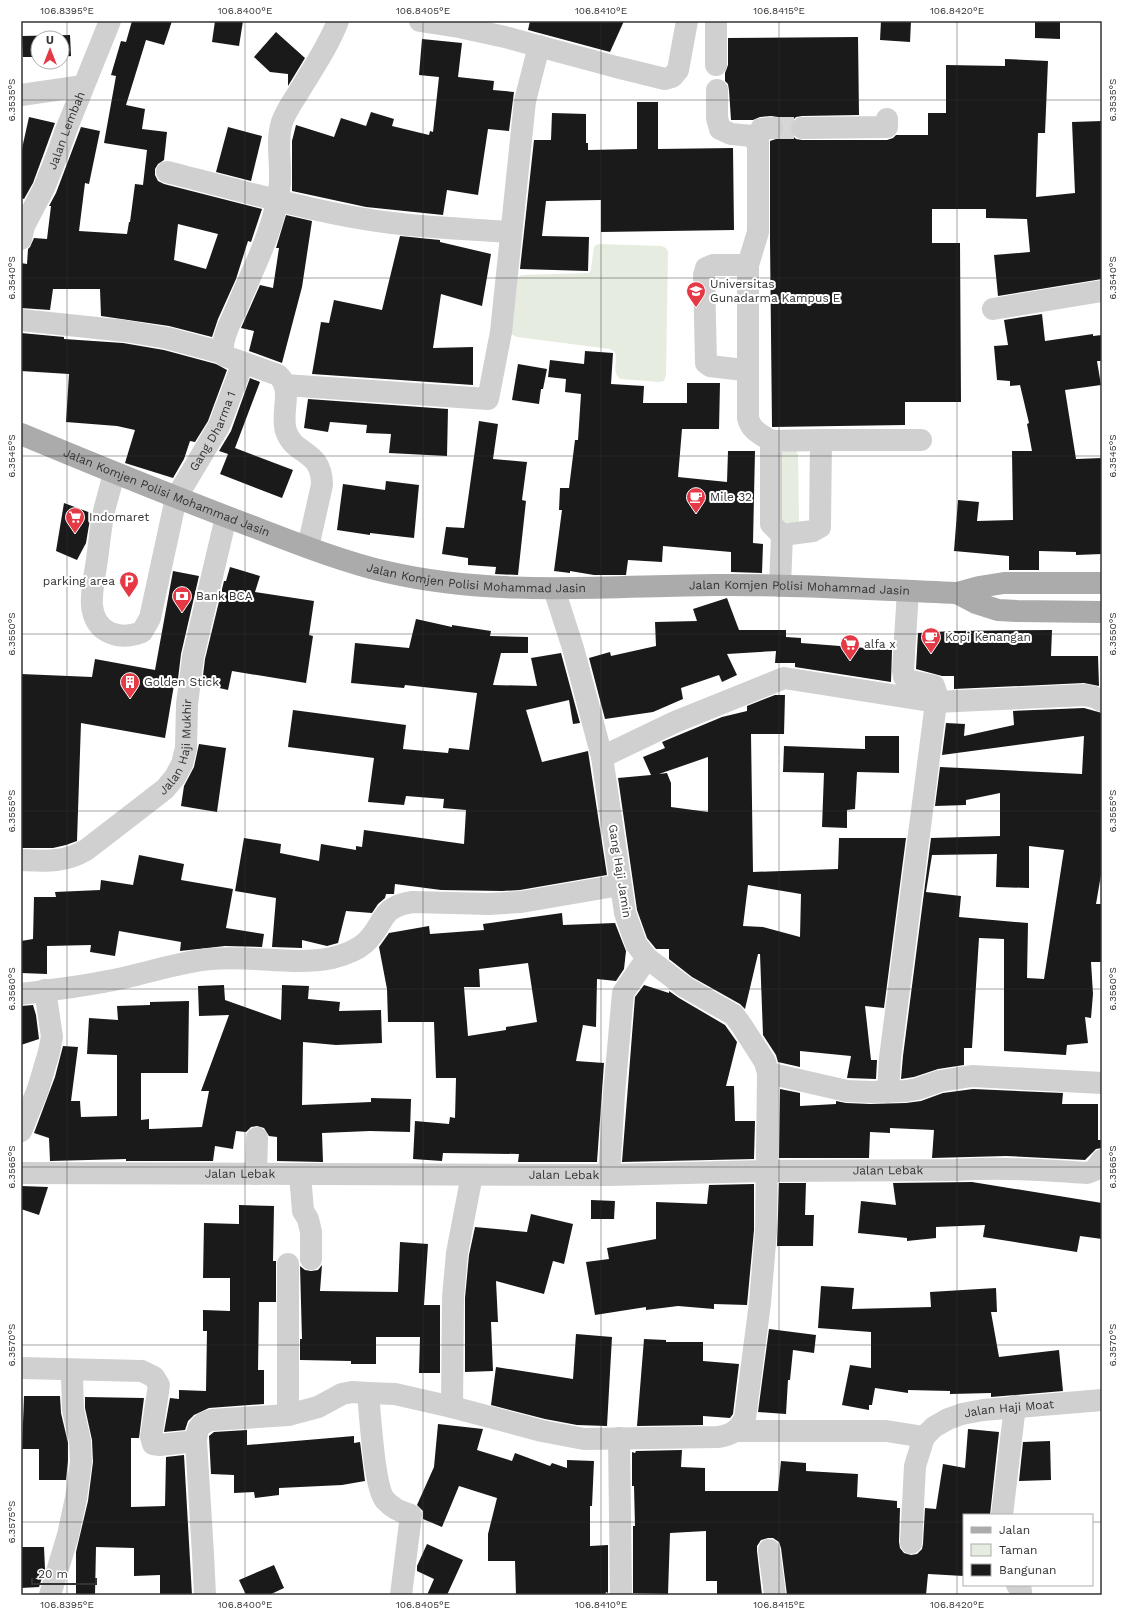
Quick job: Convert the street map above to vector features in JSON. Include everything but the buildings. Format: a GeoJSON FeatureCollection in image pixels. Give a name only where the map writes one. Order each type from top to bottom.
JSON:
{"type":"FeatureCollection","features":[{"type":"Feature","properties":{"kind":"main road","name":"Jalan Komjen Polisi Mohammad Jasin"},"geometry":{"type":"LineString","coordinates":[[21,434],[176,498],[308,547],[386,572],[419,578],[500,587],[554,589],[715,585],[957,593],[979,587],[1004,583],[1102,583]]}},
{"type":"Feature","properties":{"kind":"main road","name":"Jalan Komjen Polisi Mohammad Jasin"},"geometry":{"type":"LineString","coordinates":[[957,593],[976,603],[998,610],[1102,612]]}},
{"type":"Feature","properties":{"kind":"street","name":"Jalan Lembah"},"geometry":{"type":"LineString","coordinates":[[21,239],[24,226],[44,188],[110,21]]}},
{"type":"Feature","properties":{"kind":"street"},"geometry":{"type":"LineString","coordinates":[[222,353],[223,342],[271,225],[280,183],[280,132],[282,121],[292,102],[326,48],[338,21]]}},
{"type":"Feature","properties":{"kind":"street"},"geometry":{"type":"LineString","coordinates":[[420,21],[505,36],[665,79],[672,77],[678,70],[687,21]]}},
{"type":"Feature","properties":{"kind":"street"},"geometry":{"type":"LineString","coordinates":[[716,21],[716,65]]}},
{"type":"Feature","properties":{"kind":"street"},"geometry":{"type":"LineString","coordinates":[[285,385],[488,399],[501,332],[510,232],[525,100],[540,46]]}},
{"type":"Feature","properties":{"kind":"street"},"geometry":{"type":"LineString","coordinates":[[21,94],[84,86]]}},
{"type":"Feature","properties":{"kind":"street"},"geometry":{"type":"LineString","coordinates":[[717,90],[717,118],[720,129],[731,134],[753,136],[756,139],[757,144]]}},
{"type":"Feature","properties":{"kind":"street"},"geometry":{"type":"LineString","coordinates":[[802,128],[887,127],[887,119]]}},
{"type":"Feature","properties":{"kind":"street"},"geometry":{"type":"LineString","coordinates":[[772,128],[762,129],[759,133],[757,144],[758,232],[748,265],[748,418],[750,426],[771,441],[921,440]]}},
{"type":"Feature","properties":{"kind":"street"},"geometry":{"type":"LineString","coordinates":[[167,172],[356,217],[392,223],[510,232]]}},
{"type":"Feature","properties":{"kind":"street"},"geometry":{"type":"LineString","coordinates":[[748,265],[713,265],[706,268],[704,275],[706,363],[710,366],[743,370],[748,375]]}},
{"type":"Feature","properties":{"kind":"street"},"geometry":{"type":"LineString","coordinates":[[993,309],[1102,291]]}},
{"type":"Feature","properties":{"kind":"street"},"geometry":{"type":"LineString","coordinates":[[21,320],[153,335],[222,353],[230,358],[278,375],[283,379],[287,391],[284,420],[286,432],[292,442],[312,457],[319,466],[322,477],[322,484],[308,547]]}},
{"type":"Feature","properties":{"kind":"street","name":"Gang Dharma 1"},"geometry":{"type":"LineString","coordinates":[[114,473],[104,512],[92,605],[95,618],[99,625],[107,633],[133,636],[142,632],[150,618],[176,498],[219,426],[243,363]]}},
{"type":"Feature","properties":{"kind":"street"},"geometry":{"type":"LineString","coordinates":[[771,441],[771,521],[772,526],[782,535],[813,531],[820,527],[821,440]]}},
{"type":"Feature","properties":{"kind":"street","name":"Jalan Haji Mukhir"},"geometry":{"type":"LineString","coordinates":[[21,860],[60,860],[74,858],[165,789],[175,777],[182,764],[186,748],[187,704],[193,657],[226,517]]}},
{"type":"Feature","properties":{"kind":"street"},"geometry":{"type":"LineString","coordinates":[[780,586],[782,535]]}},
{"type":"Feature","properties":{"kind":"street","name":"Gang Haji Jamin"},"geometry":{"type":"LineString","coordinates":[[554,589],[573,648],[602,756],[624,913],[636,944],[647,958],[685,987],[734,1015],[765,1062],[768,1073],[764,1255],[746,1418],[736,1431]]}},
{"type":"Feature","properties":{"kind":"street"},"geometry":{"type":"LineString","coordinates":[[888,1092],[890,1058],[937,692],[934,686],[907,680],[904,677],[903,663],[908,591]]}},
{"type":"Feature","properties":{"kind":"street"},"geometry":{"type":"LineString","coordinates":[[602,756],[675,722],[784,678],[936,702],[1085,695],[1102,701]]}},
{"type":"Feature","properties":{"kind":"street"},"geometry":{"type":"LineString","coordinates":[[21,994],[108,981],[163,967],[196,961],[233,958],[301,960],[331,958],[347,954],[357,948],[373,934],[386,913],[393,907],[402,904],[413,902],[489,904],[521,902],[620,884]]}},
{"type":"Feature","properties":{"kind":"street"},"geometry":{"type":"LineString","coordinates":[[609,1175],[614,1094],[623,993],[647,958]]}},
{"type":"Feature","properties":{"kind":"street"},"geometry":{"type":"LineString","coordinates":[[21,1130],[38,1089],[52,1037],[45,990]]}},
{"type":"Feature","properties":{"kind":"street"},"geometry":{"type":"LineString","coordinates":[[768,1073],[847,1091],[888,1092],[917,1089],[940,1081],[972,1076],[1102,1083]]}},
{"type":"Feature","properties":{"kind":"street"},"geometry":{"type":"LineString","coordinates":[[256,1174],[257,1138]]}},
{"type":"Feature","properties":{"kind":"street","name":"Jalan Lebak"},"geometry":{"type":"LineString","coordinates":[[21,1173],[609,1175],[767,1171],[956,1170],[983,1168],[1087,1172],[1095,1170],[1102,1160]]}},
{"type":"Feature","properties":{"kind":"street"},"geometry":{"type":"LineString","coordinates":[[300,1174],[303,1211],[308,1220],[311,1232],[311,1259]]}},
{"type":"Feature","properties":{"kind":"street"},"geometry":{"type":"LineString","coordinates":[[452,1407],[453,1297],[457,1253],[472,1175]]}},
{"type":"Feature","properties":{"kind":"street"},"geometry":{"type":"LineString","coordinates":[[288,1264],[288,1415]]}},
{"type":"Feature","properties":{"kind":"street"},"geometry":{"type":"LineString","coordinates":[[21,1368],[142,1371],[154,1377],[159,1385],[151,1437],[153,1444],[160,1445],[196,1441]]}},
{"type":"Feature","properties":{"kind":"street"},"geometry":{"type":"LineString","coordinates":[[50,1595],[68,1535],[76,1498],[81,1462],[80,1441],[73,1410],[72,1376],[68,1370]]}},
{"type":"Feature","properties":{"kind":"street"},"geometry":{"type":"LineString","coordinates":[[205,1595],[196,1441],[199,1426],[204,1421],[212,1420],[288,1415],[318,1407],[342,1394],[352,1392],[395,1394],[452,1407],[542,1431],[597,1440],[619,1438],[718,1437],[728,1435],[736,1431],[886,1431],[924,1437],[915,1466],[911,1543]]}},
{"type":"Feature","properties":{"kind":"street"},"geometry":{"type":"LineString","coordinates":[[368,1393],[378,1483],[384,1499],[395,1510],[411,1515],[401,1595]]}},
{"type":"Feature","properties":{"kind":"street","name":"Jalan Haji Moat"},"geometry":{"type":"LineString","coordinates":[[924,1437],[934,1427],[948,1419],[962,1414],[1015,1406],[1102,1400]]}},
{"type":"Feature","properties":{"kind":"street"},"geometry":{"type":"LineString","coordinates":[[1002,1514],[1015,1406]]}},
{"type":"Feature","properties":{"kind":"street"},"geometry":{"type":"LineString","coordinates":[[619,1438],[621,1595]]}},
{"type":"Feature","properties":{"kind":"street"},"geometry":{"type":"LineString","coordinates":[[769,1550],[775,1595]]}},
{"type":"Feature","properties":{"kind":"street"},"geometry":{"type":"LineString","coordinates":[[1018,1586],[1021,1590],[1021,1595]]}},
{"type":"Feature","properties":{"kind":"green space"},"geometry":{"type":"Polygon","coordinates":[[[599,244],[661,246],[666,248],[668,252],[666,375],[664,381],[659,382],[621,379],[615,371],[615,352],[610,349],[517,337],[511,334],[516,278],[522,275],[589,273],[591,269],[594,247],[599,244]]]}},
{"type":"Feature","properties":{"kind":"green space"},"geometry":{"type":"Polygon","coordinates":[[[796,451],[798,454],[799,521],[798,523],[781,523],[780,452],[796,451]]]}},
{"type":"Feature","properties":{"kind":"tunnel"},"geometry":{"type":"LineString","coordinates":[[772,128],[802,128]]}},
{"type":"Feature","properties":{"kind":"place","name":"Universitas Gunadarma Kampus E"},"geometry":{"type":"Point","coordinates":[696,308]}},
{"type":"Feature","properties":{"kind":"place","name":"Mile 32"},"geometry":{"type":"Point","coordinates":[696,514]}},
{"type":"Feature","properties":{"kind":"place","name":"Indomaret"},"geometry":{"type":"Point","coordinates":[75,534]}},
{"type":"Feature","properties":{"kind":"place","name":"parking area"},"geometry":{"type":"Point","coordinates":[129,598]}},
{"type":"Feature","properties":{"kind":"place","name":"Bank BCA"},"geometry":{"type":"Point","coordinates":[182,613]}},
{"type":"Feature","properties":{"kind":"place","name":"Kopi Kenangan"},"geometry":{"type":"Point","coordinates":[931,654]}},
{"type":"Feature","properties":{"kind":"place","name":"alfa x"},"geometry":{"type":"Point","coordinates":[850,661]}},
{"type":"Feature","properties":{"kind":"place","name":"Golden Stick"},"geometry":{"type":"Point","coordinates":[130,699]}}]}
